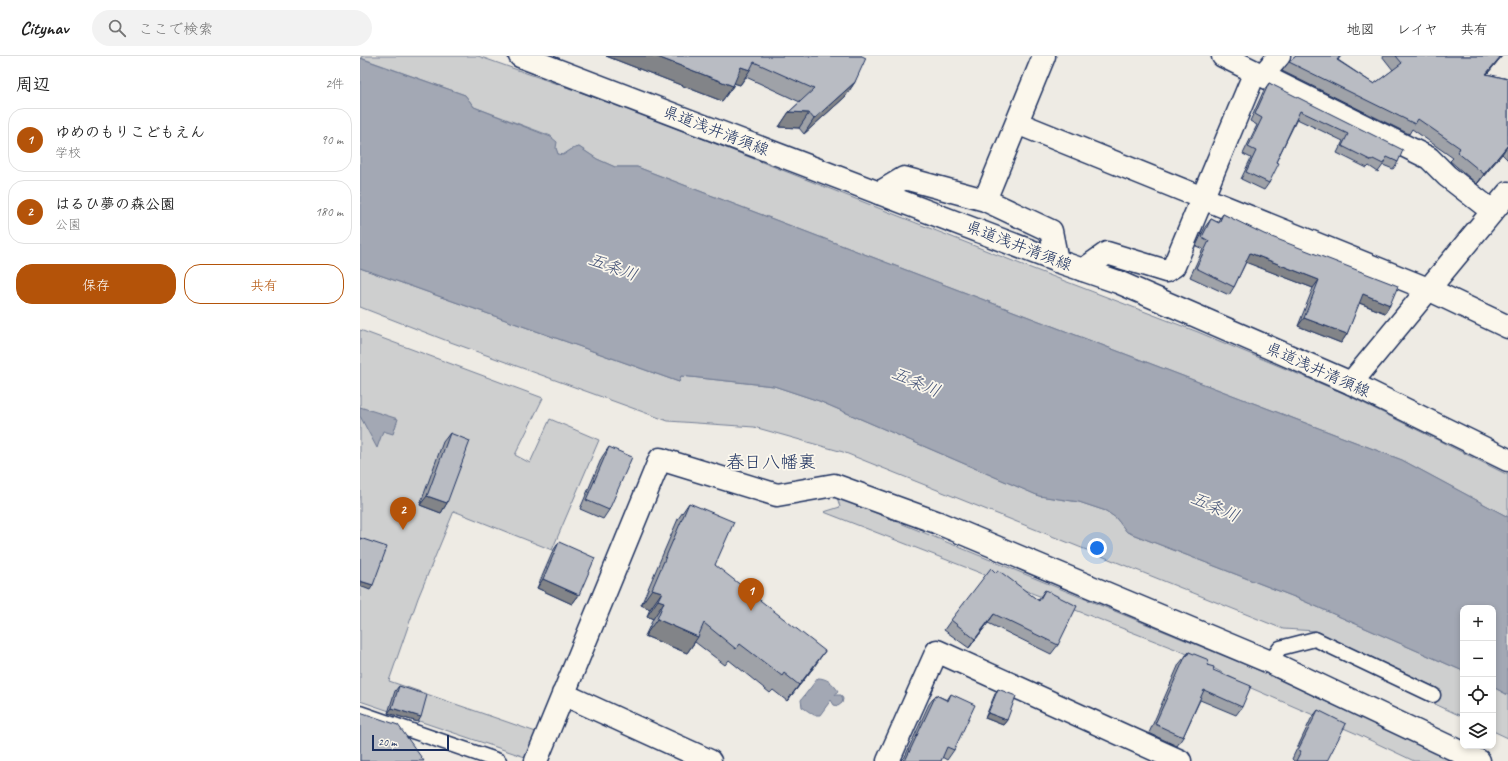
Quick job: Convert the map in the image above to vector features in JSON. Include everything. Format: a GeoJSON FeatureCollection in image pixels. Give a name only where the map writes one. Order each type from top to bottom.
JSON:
{"type":"FeatureCollection","features":[{"type":"Feature","properties":{"kind":"street","name":"県道浅井清須線"},"geometry":{"type":"LineString","coordinates":[[520,56],[1057,261],[1118,282],[1351,383],[1508,460]]}},
{"type":"Feature","properties":{"kind":"street"},"geometry":{"type":"LineString","coordinates":[[985,200],[1044,56]]}},
{"type":"Feature","properties":{"kind":"street"},"geometry":{"type":"LineString","coordinates":[[1223,56],[1429,158],[1447,176],[1492,211]]}},
{"type":"Feature","properties":{"kind":"street"},"geometry":{"type":"LineString","coordinates":[[1083,270],[1107,253],[1166,271],[1174,266],[1202,198],[1259,74],[1279,56]]}},
{"type":"Feature","properties":{"kind":"street"},"geometry":{"type":"LineString","coordinates":[[1017,123],[1428,289],[1508,327]]}},
{"type":"Feature","properties":{"kind":"street"},"geometry":{"type":"LineString","coordinates":[[879,193],[904,178],[985,200],[1051,231],[1057,261]]}},
{"type":"Feature","properties":{"kind":"street"},"geometry":{"type":"LineString","coordinates":[[1351,383],[1508,193]]}},
{"type":"Feature","properties":{"kind":"street"},"geometry":{"type":"LineString","coordinates":[[536,761],[660,459],[777,495],[834,485],[936,522],[1270,662],[1479,761]]}},
{"type":"Feature","properties":{"kind":"street"},"geometry":{"type":"LineString","coordinates":[[888,761],[938,651],[1180,761]]}},
{"type":"Feature","properties":{"kind":"street"},"geometry":{"type":"LineString","coordinates":[[563,694],[710,761]]}},
{"type":"Feature","properties":{"kind":"lane"},"geometry":{"type":"LineString","coordinates":[[1270,662],[1280,648],[1315,639],[1433,695]]}},
{"type":"Feature","properties":{"kind":"lane"},"geometry":{"type":"LineString","coordinates":[[360,713],[499,761]]}},
{"type":"Feature","properties":{"kind":"shaded area"},"geometry":{"type":"Polygon","coordinates":[[[362,56],[478,56],[625,108],[1028,267],[1198,332],[1343,393],[1508,475],[1508,517],[1402,460],[637,167],[615,167],[597,159],[579,147],[572,149],[563,155],[558,154],[551,136],[474,107],[465,95],[361,58],[362,56]]]}},
{"type":"Feature","properties":{"kind":"shaded area"},"geometry":{"type":"Polygon","coordinates":[[[360,268],[679,382],[681,376],[774,386],[819,401],[1039,496],[1079,502],[1106,511],[1116,518],[1127,532],[1297,598],[1460,670],[1460,716],[1435,704],[1441,690],[1316,631],[1283,629],[843,452],[754,427],[668,421],[445,340],[360,307],[360,268]]]}},
{"type":"Feature","properties":{"kind":"shaded area"},"geometry":{"type":"Polygon","coordinates":[[[360,330],[543,398],[515,455],[530,463],[550,419],[599,440],[552,550],[454,511],[418,598],[389,681],[536,732],[525,757],[360,701],[360,330]]]}},
{"type":"Feature","properties":{"kind":"shaded area"},"geometry":{"type":"Polygon","coordinates":[[[837,497],[1258,670],[1454,761],[1414,761],[1355,733],[1251,688],[1183,652],[824,512],[840,507],[837,497]]]}},
{"type":"Feature","properties":{"kind":"shaded area"},"geometry":{"type":"Polygon","coordinates":[[[1496,689],[1508,695],[1508,738],[1496,732],[1496,689]]]}},
{"type":"Feature","properties":{"kind":"water","name":"五条川"},"geometry":{"type":"Polygon","coordinates":[[[360,58],[465,95],[474,107],[551,137],[557,142],[556,148],[558,154],[563,155],[572,149],[579,147],[597,159],[615,167],[637,167],[1402,460],[1508,517],[1508,695],[1496,689],[1496,605],[1460,605],[1460,670],[1297,598],[1127,532],[1116,518],[1106,511],[1079,502],[1039,496],[819,401],[774,386],[681,376],[679,382],[360,268],[360,58]]]}},
{"type":"Feature","properties":{"kind":"water"},"geometry":{"type":"Polygon","coordinates":[[[360,407],[398,419],[393,434],[383,431],[377,448],[360,416],[360,407]]]}},
{"type":"Feature","properties":{"kind":"water"},"geometry":{"type":"Polygon","coordinates":[[[818,678],[832,683],[838,691],[835,695],[841,695],[843,699],[842,703],[838,706],[834,705],[831,700],[820,715],[814,715],[802,707],[801,700],[818,678]]]}},
{"type":"Feature","properties":{"kind":"building"},"geometry":{"type":"Polygon","coordinates":[[[655,56],[862,56],[866,58],[855,82],[814,119],[809,113],[789,112],[814,89],[754,62],[750,70],[741,67],[733,86],[655,56]]]}},
{"type":"Feature","properties":{"kind":"building"},"geometry":{"type":"Polygon","coordinates":[[[1296,56],[1340,56],[1337,60],[1374,84],[1402,63],[1396,56],[1501,56],[1486,74],[1508,79],[1508,145],[1484,174],[1457,152],[1460,148],[1418,119],[1415,124],[1289,62],[1296,56]]]}},
{"type":"Feature","properties":{"kind":"building"},"geometry":{"type":"Polygon","coordinates":[[[1269,83],[1403,150],[1398,162],[1387,157],[1383,164],[1373,159],[1372,161],[1342,146],[1348,134],[1300,111],[1276,162],[1279,163],[1269,183],[1246,172],[1256,151],[1248,147],[1262,118],[1255,114],[1269,83]]]}},
{"type":"Feature","properties":{"kind":"building"},"geometry":{"type":"Polygon","coordinates":[[[1223,214],[1264,234],[1398,286],[1390,305],[1363,294],[1347,334],[1304,318],[1319,280],[1250,253],[1234,287],[1196,268],[1209,241],[1202,237],[1211,219],[1219,223],[1223,214]]]}},
{"type":"Feature","properties":{"kind":"building"},"geometry":{"type":"Polygon","coordinates":[[[450,433],[470,441],[447,503],[427,496],[450,433]]]}},
{"type":"Feature","properties":{"kind":"building"},"geometry":{"type":"Polygon","coordinates":[[[609,447],[632,457],[609,510],[586,500],[609,447]]]}},
{"type":"Feature","properties":{"kind":"building"},"geometry":{"type":"Polygon","coordinates":[[[689,503],[734,522],[715,565],[825,651],[799,685],[784,673],[782,676],[740,644],[736,649],[704,623],[698,637],[657,619],[664,602],[658,600],[662,592],[652,589],[689,503]]]}},
{"type":"Feature","properties":{"kind":"building"},"geometry":{"type":"Polygon","coordinates":[[[360,538],[387,547],[373,585],[360,581],[360,538]]]}},
{"type":"Feature","properties":{"kind":"building"},"geometry":{"type":"Polygon","coordinates":[[[559,542],[595,558],[579,595],[543,579],[559,542]]]}},
{"type":"Feature","properties":{"kind":"building"},"geometry":{"type":"Polygon","coordinates":[[[991,568],[996,573],[998,570],[1039,601],[1045,590],[1077,606],[1058,645],[994,614],[975,639],[951,620],[991,568]]]}},
{"type":"Feature","properties":{"kind":"building"},"geometry":{"type":"Polygon","coordinates":[[[1189,652],[1209,660],[1207,665],[1214,667],[1213,670],[1251,686],[1242,707],[1204,690],[1183,737],[1155,724],[1186,655],[1187,656],[1189,652]]]}},
{"type":"Feature","properties":{"kind":"building"},"geometry":{"type":"Polygon","coordinates":[[[399,686],[427,695],[421,717],[392,708],[399,686]]]}},
{"type":"Feature","properties":{"kind":"building"},"geometry":{"type":"Polygon","coordinates":[[[998,689],[1016,696],[1007,720],[988,713],[998,689]]]}},
{"type":"Feature","properties":{"kind":"building"},"geometry":{"type":"Polygon","coordinates":[[[951,694],[975,705],[954,750],[947,747],[941,761],[905,761],[936,695],[948,701],[951,694]]]}},
{"type":"Feature","properties":{"kind":"building"},"geometry":{"type":"Polygon","coordinates":[[[1318,710],[1346,724],[1327,761],[1296,761],[1301,751],[1298,750],[1318,710]]]}},
{"type":"Feature","properties":{"kind":"building"},"geometry":{"type":"Polygon","coordinates":[[[360,712],[398,725],[424,761],[360,761],[360,712]]]}},
{"type":"Feature","properties":{"kind":"place","name":"はるひ夢の森公園"},"geometry":{"type":"Point","coordinates":[403,530]}},
{"type":"Feature","properties":{"kind":"place","name":"ゆめのもりこどもえん"},"geometry":{"type":"Point","coordinates":[751,611]}},
{"type":"Feature","properties":{"kind":"district","name":"春日八幡裏"},"geometry":{"type":"Point","coordinates":[771,462]}}]}
